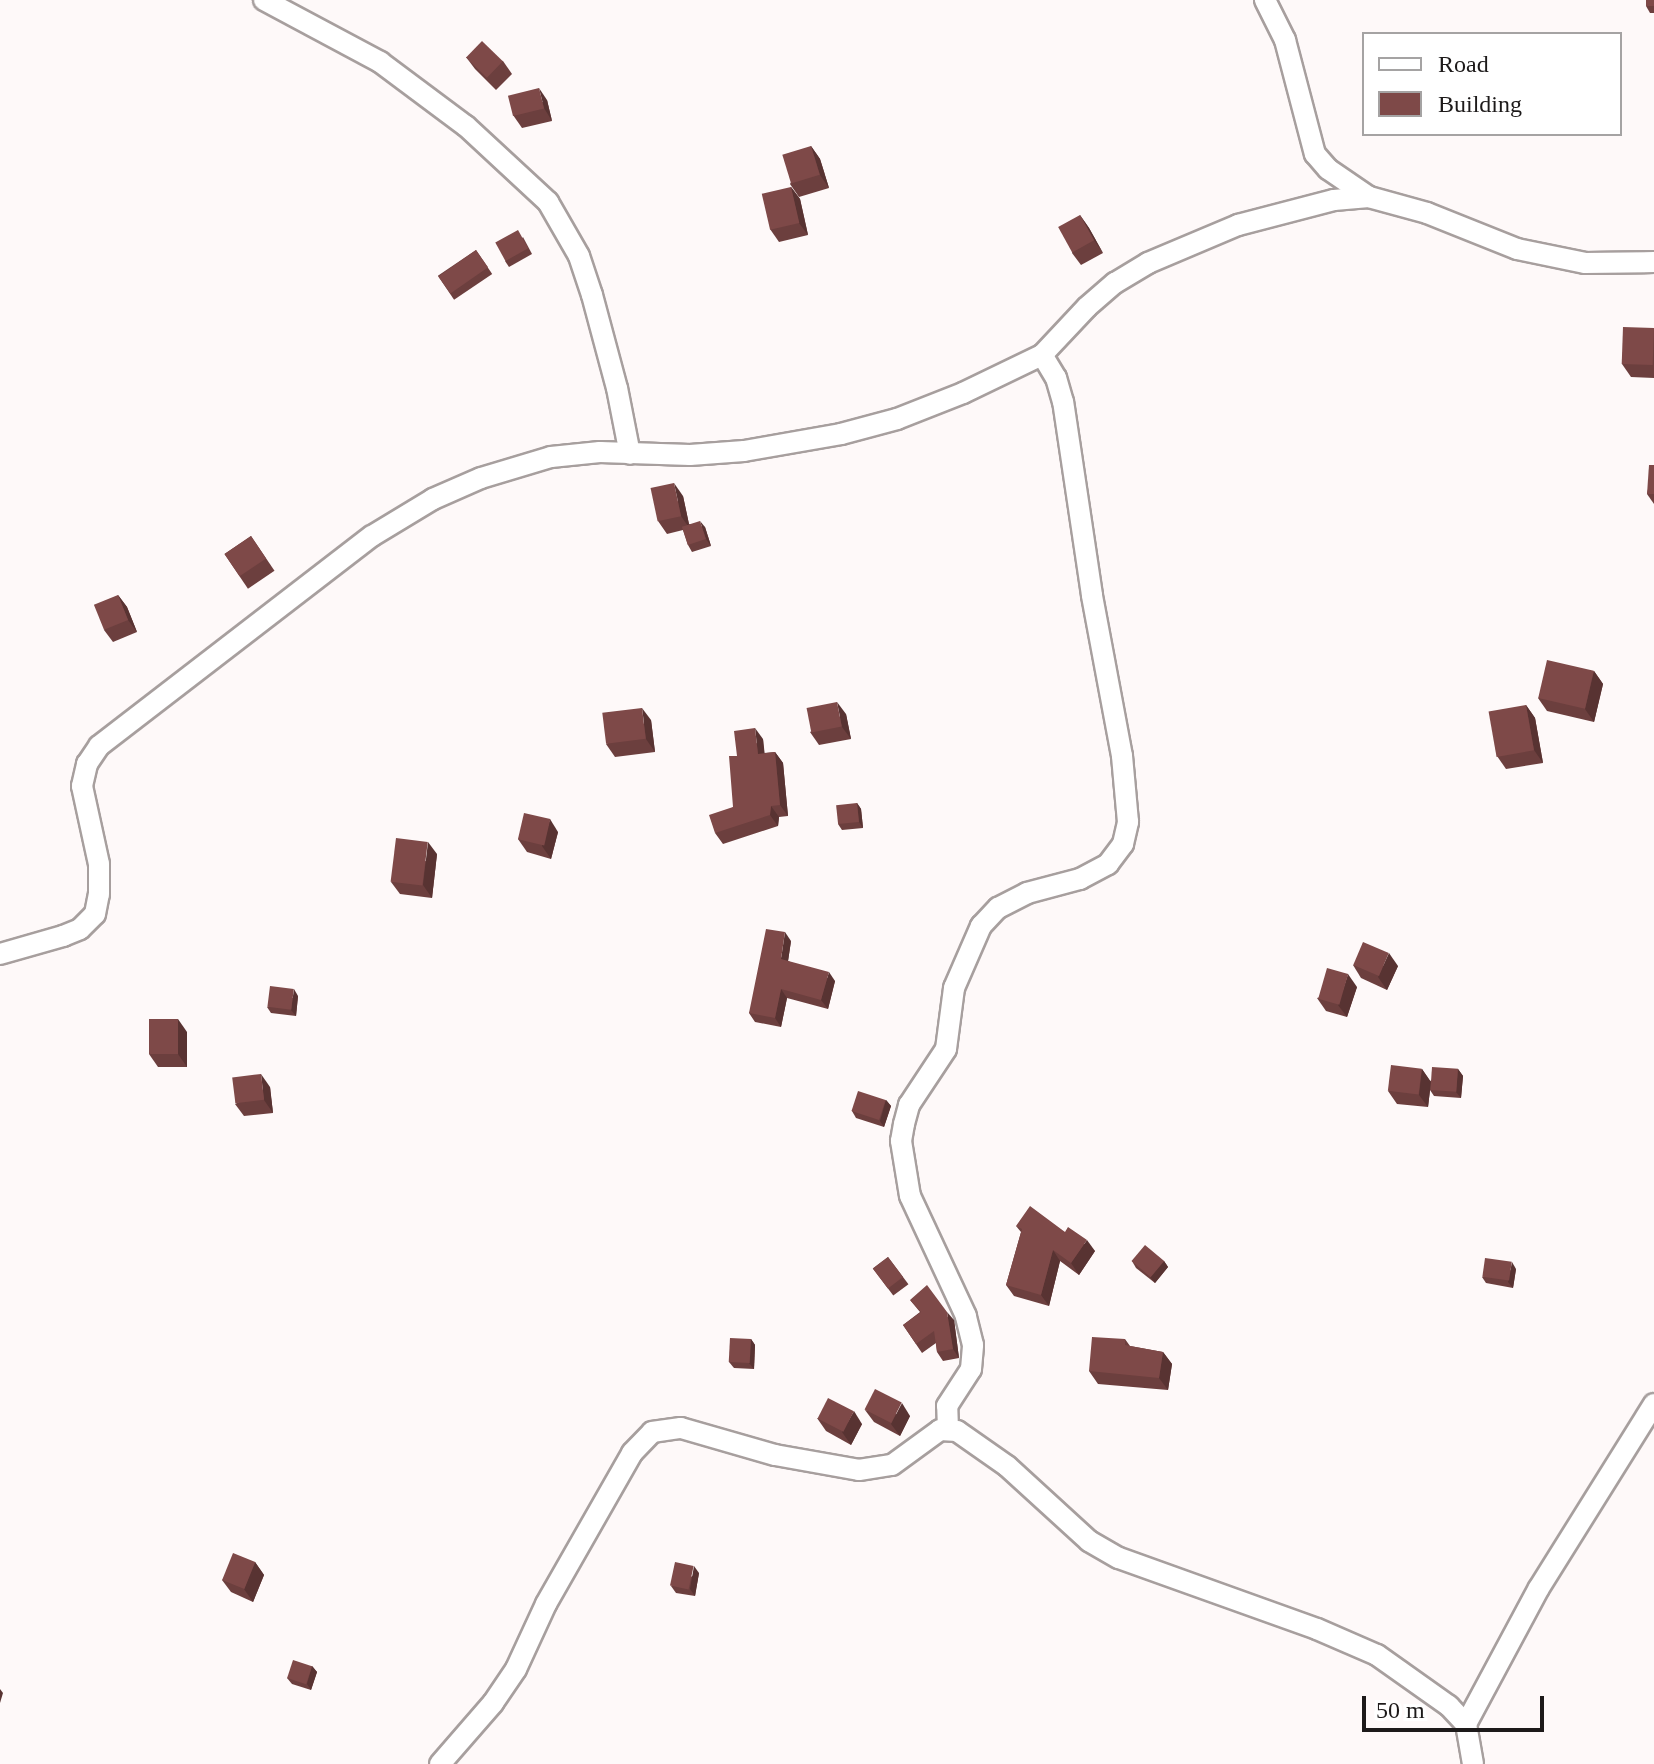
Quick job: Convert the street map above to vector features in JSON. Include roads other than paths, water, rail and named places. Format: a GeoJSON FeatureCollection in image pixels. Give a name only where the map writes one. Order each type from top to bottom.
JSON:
{"type":"FeatureCollection","features":[{"type":"Feature","properties":{"kind":"street"},"geometry":{"type":"LineString","coordinates":[[264,0],[380,62],[466,126],[548,202],[579,256],[592,295],[630,454]]}},
{"type":"Feature","properties":{"kind":"street"},"geometry":{"type":"LineString","coordinates":[[1265,0],[1285,40],[1315,154],[1328,169],[1369,197],[1427,213],[1517,249],[1585,263],[1654,262]]}},
{"type":"Feature","properties":{"kind":"street"},"geometry":{"type":"LineString","coordinates":[[0,954],[80,929],[95,914],[99,864],[82,786],[87,764],[99,746],[239,641],[324,569],[396,519],[481,478],[551,457],[600,452],[744,451],[841,434],[923,409],[1042,355],[1115,283],[1197,239],[1306,207],[1369,197]]}},
{"type":"Feature","properties":{"kind":"street"},"geometry":{"type":"LineString","coordinates":[[948,1429],[947,1406],[971,1369],[973,1345],[966,1316],[910,1196],[901,1141],[909,1105],[946,1049],[954,988],[981,926],[998,908],[1027,893],[1080,879],[1108,864],[1123,844],[1128,822],[1122,756],[1092,595],[1063,402],[1056,378],[1042,355]]}},
{"type":"Feature","properties":{"kind":"street"},"geometry":{"type":"LineString","coordinates":[[1466,1724],[1539,1588],[1654,1404]]}},
{"type":"Feature","properties":{"kind":"street"},"geometry":{"type":"LineString","coordinates":[[440,1764],[493,1703],[516,1669],[600,1504],[632,1453],[652,1432],[681,1428],[775,1455],[859,1470],[892,1465],[932,1435],[948,1429],[957,1431],[1007,1466],[1063,1520],[1119,1558],[1317,1629],[1377,1655],[1449,1706],[1466,1724],[1473,1764]]}}]}
